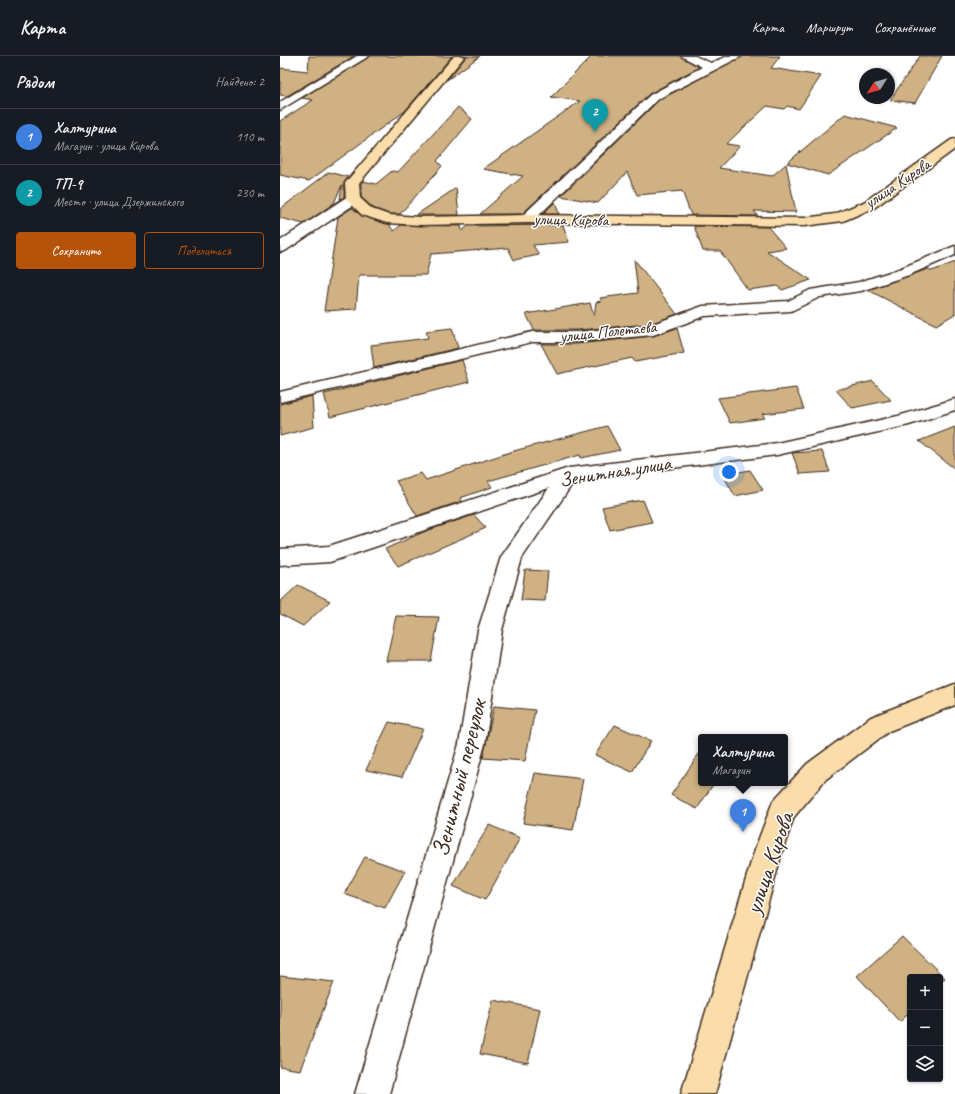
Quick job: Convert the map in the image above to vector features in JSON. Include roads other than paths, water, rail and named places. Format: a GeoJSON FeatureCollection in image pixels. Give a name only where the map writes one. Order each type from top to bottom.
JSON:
{"type":"FeatureCollection","features":[{"type":"Feature","properties":{"kind":"main road"},"geometry":{"type":"LineString","coordinates":[[353,199],[352,184],[460,56]]}},
{"type":"Feature","properties":{"kind":"main road","name":"улица Кирова"},"geometry":{"type":"LineString","coordinates":[[353,199],[367,212],[387,220],[420,221],[527,219],[804,222],[838,218],[869,205],[955,143]]}},
{"type":"Feature","properties":{"kind":"main road","name":"улица Кирова"},"geometry":{"type":"LineString","coordinates":[[698,1094],[769,849],[783,810],[816,772],[880,724],[955,694]]}},
{"type":"Feature","properties":{"kind":"street"},"geometry":{"type":"LineString","coordinates":[[280,107],[364,56]]}},
{"type":"Feature","properties":{"kind":"street"},"geometry":{"type":"LineString","coordinates":[[686,56],[711,67]]}},
{"type":"Feature","properties":{"kind":"street"},"geometry":{"type":"LineString","coordinates":[[527,219],[654,97],[711,67],[737,56]]}},
{"type":"Feature","properties":{"kind":"street"},"geometry":{"type":"LineString","coordinates":[[280,248],[353,199]]}},
{"type":"Feature","properties":{"kind":"street","name":"улица Полетаева"},"geometry":{"type":"LineString","coordinates":[[280,397],[532,337],[577,337],[653,330],[703,311],[791,306],[816,293],[861,286],[904,272],[955,250]]}},
{"type":"Feature","properties":{"kind":"street","name":"Зенитная улица"},"geometry":{"type":"LineString","coordinates":[[280,557],[330,554],[569,474],[777,449],[902,420],[955,404]]}},
{"type":"Feature","properties":{"kind":"street","name":"Зенитный переулок"},"geometry":{"type":"LineString","coordinates":[[372,1094],[472,744],[490,630],[512,557],[569,474]]}},
{"type":"Feature","properties":{"kind":"place","name":"ТП-9"},"geometry":{"type":"Point","coordinates":[595,132]}},
{"type":"Feature","properties":{"kind":"place","name":"Халтурина"},"geometry":{"type":"Point","coordinates":[743,832]}}]}
